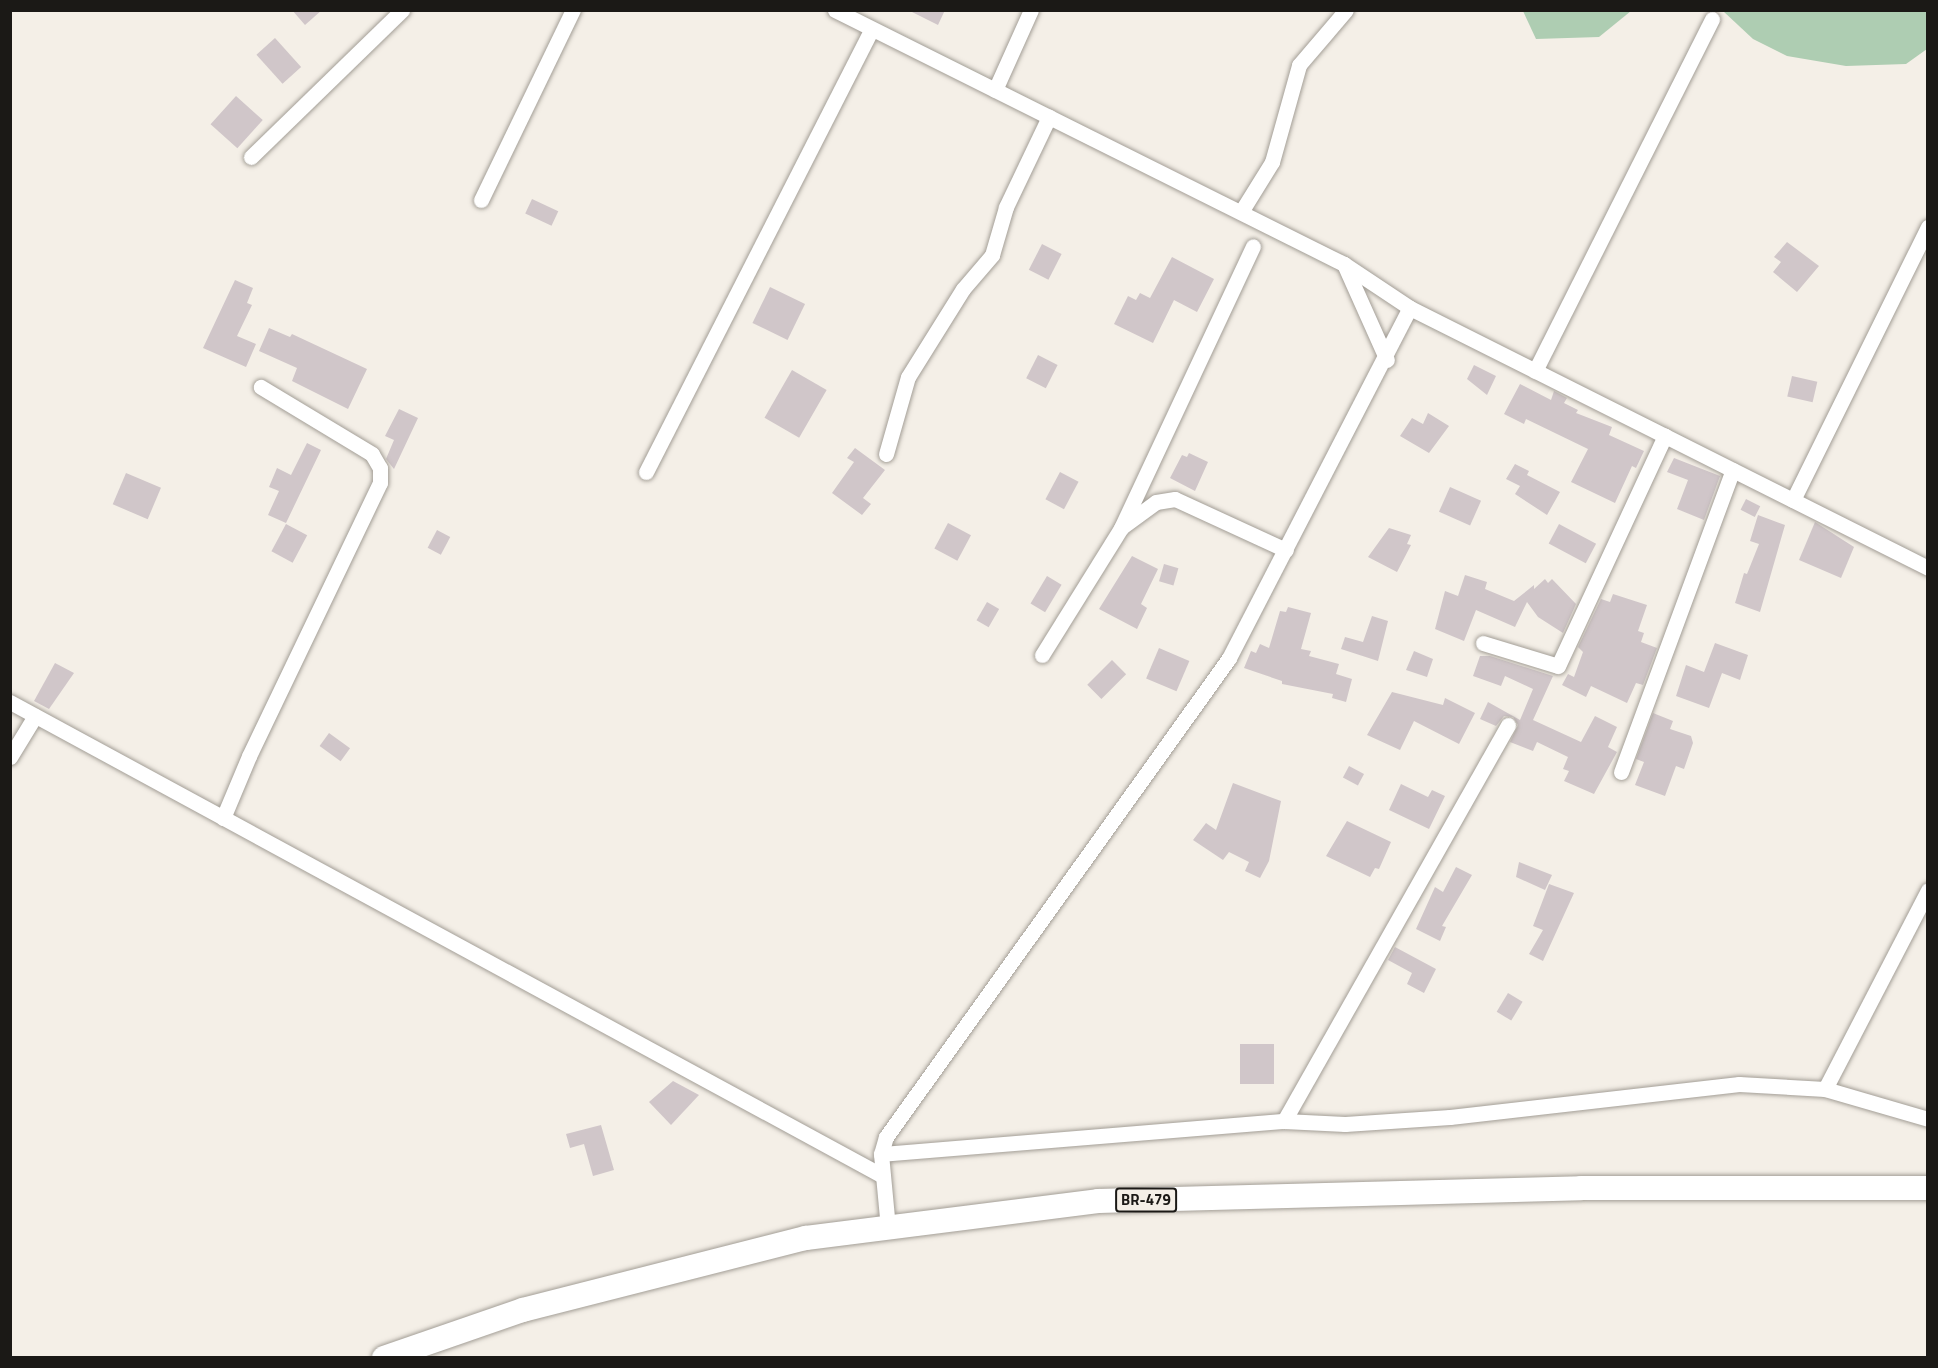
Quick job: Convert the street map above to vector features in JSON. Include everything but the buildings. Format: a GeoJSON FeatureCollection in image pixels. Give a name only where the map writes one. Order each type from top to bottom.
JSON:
{"type":"FeatureCollection","features":[{"type":"Feature","properties":{"kind":"main road","name":"BR-479"},"geometry":{"type":"LineString","coordinates":[[384,1358],[523,1310],[806,1238],[1098,1201],[1581,1188],[1928,1188]]}},
{"type":"Feature","properties":{"kind":"street"},"geometry":{"type":"LineString","coordinates":[[251,157],[402,10]]}},
{"type":"Feature","properties":{"kind":"street"},"geometry":{"type":"LineString","coordinates":[[481,200],[573,10]]}},
{"type":"Feature","properties":{"kind":"street"},"geometry":{"type":"LineString","coordinates":[[835,10],[1344,264],[1410,308],[1928,568]]}},
{"type":"Feature","properties":{"kind":"street"},"geometry":{"type":"LineString","coordinates":[[995,90],[1031,10]]}},
{"type":"Feature","properties":{"kind":"street"},"geometry":{"type":"LineString","coordinates":[[1241,212],[1272,162],[1299,65],[1346,10]]}},
{"type":"Feature","properties":{"kind":"street"},"geometry":{"type":"LineString","coordinates":[[1535,370],[1712,19]]}},
{"type":"Feature","properties":{"kind":"street"},"geometry":{"type":"LineString","coordinates":[[646,472],[872,29]]}},
{"type":"Feature","properties":{"kind":"street"},"geometry":{"type":"LineString","coordinates":[[886,454],[908,377],[963,289],[992,255],[1006,207],[1049,117]]}},
{"type":"Feature","properties":{"kind":"street"},"geometry":{"type":"LineString","coordinates":[[1793,500],[1928,227]]}},
{"type":"Feature","properties":{"kind":"street"},"geometry":{"type":"LineString","coordinates":[[1042,655],[1121,528],[1253,246]]}},
{"type":"Feature","properties":{"kind":"street"},"geometry":{"type":"LineString","coordinates":[[1344,264],[1387,360]]}},
{"type":"Feature","properties":{"kind":"street"},"geometry":{"type":"LineString","coordinates":[[888,1228],[881,1154],[886,1137],[1228,658],[1387,360],[1410,308]]}},
{"type":"Feature","properties":{"kind":"street"},"geometry":{"type":"LineString","coordinates":[[223,818],[249,756],[380,483],[380,468],[372,454],[261,387]]}},
{"type":"Feature","properties":{"kind":"street"},"geometry":{"type":"LineString","coordinates":[[1483,643],[1558,666],[1665,436]]}},
{"type":"Feature","properties":{"kind":"street"},"geometry":{"type":"LineString","coordinates":[[1621,772],[1733,470]]}},
{"type":"Feature","properties":{"kind":"street"},"geometry":{"type":"LineString","coordinates":[[1121,528],[1156,502],[1175,499],[1286,550]]}},
{"type":"Feature","properties":{"kind":"street"},"geometry":{"type":"LineString","coordinates":[[10,702],[883,1176]]}},
{"type":"Feature","properties":{"kind":"street"},"geometry":{"type":"LineString","coordinates":[[10,757],[35,716]]}},
{"type":"Feature","properties":{"kind":"street"},"geometry":{"type":"LineString","coordinates":[[1284,1121],[1508,725]]}},
{"type":"Feature","properties":{"kind":"street"},"geometry":{"type":"LineString","coordinates":[[1825,1089],[1928,890]]}},
{"type":"Feature","properties":{"kind":"street"},"geometry":{"type":"LineString","coordinates":[[881,1154],[1284,1121],[1344,1124],[1450,1116],[1739,1084],[1825,1089],[1928,1119]]}},
{"type":"Feature","properties":{"kind":"green space"},"geometry":{"type":"Polygon","coordinates":[[[1523,11],[1631,11],[1599,37],[1536,39],[1523,11]]]}},
{"type":"Feature","properties":{"kind":"green space"},"geometry":{"type":"Polygon","coordinates":[[[1723,11],[1927,11],[1927,49],[1906,64],[1846,66],[1787,56],[1753,39],[1723,11]]]}}]}
